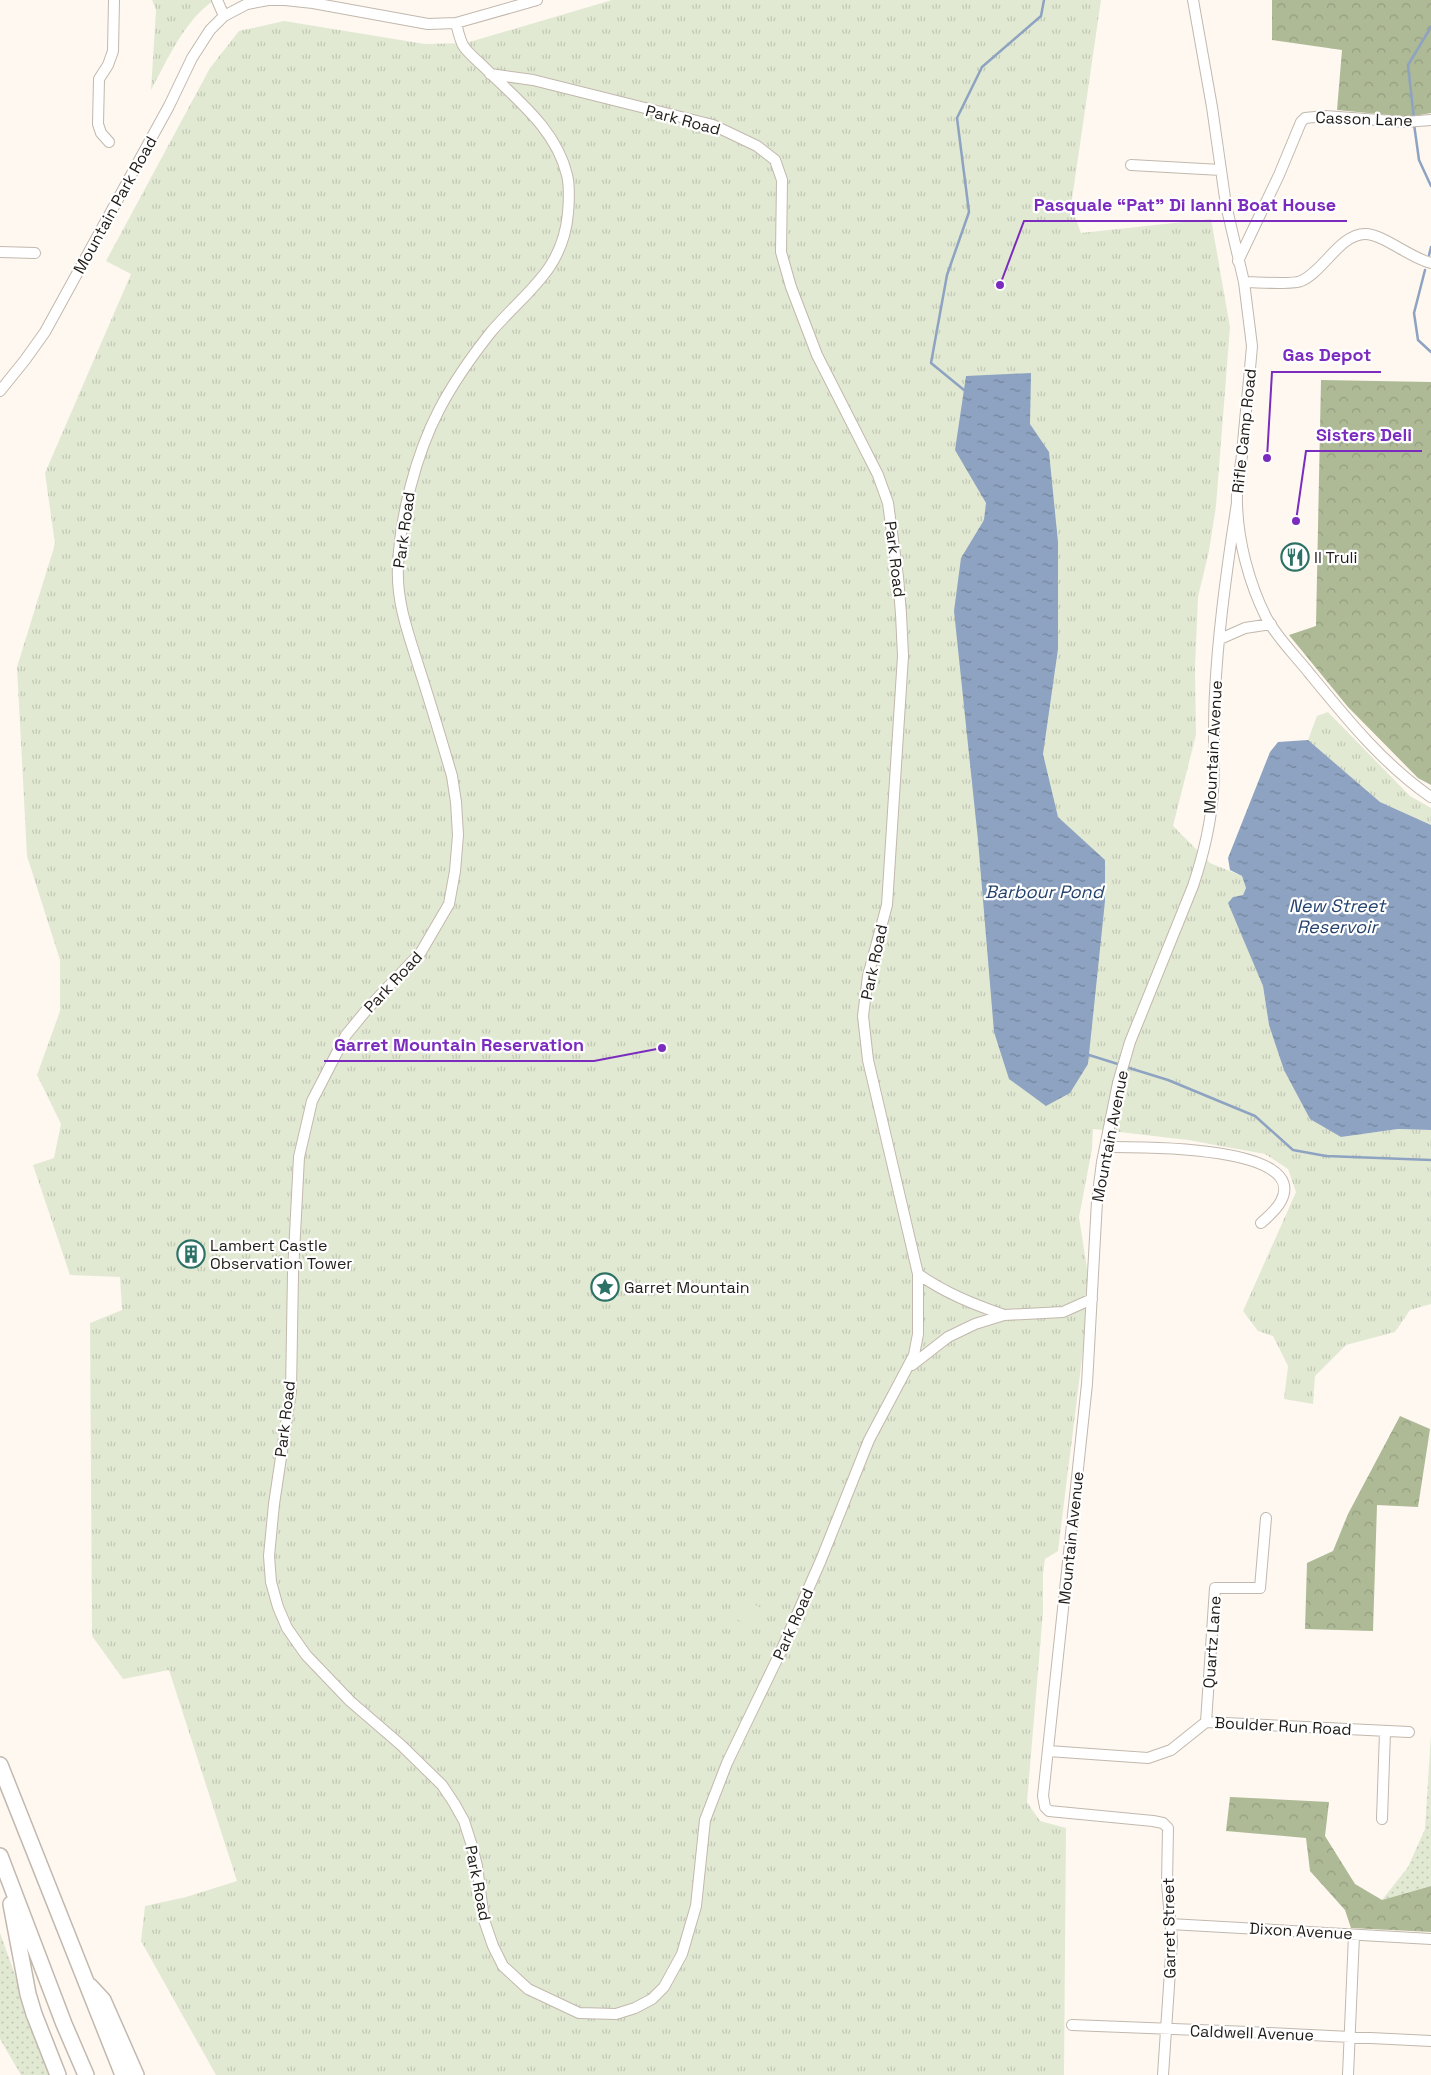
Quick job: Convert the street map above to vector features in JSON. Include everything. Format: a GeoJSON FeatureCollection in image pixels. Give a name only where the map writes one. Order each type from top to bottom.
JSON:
{"type":"FeatureCollection","features":[{"type":"Feature","properties":{"kind":"highway"},"geometry":{"type":"LineString","coordinates":[[0,1765],[123,2075]]}},
{"type":"Feature","properties":{"kind":"highway"},"geometry":{"type":"LineString","coordinates":[[2,1860],[28,1994],[58,2075]]}},
{"type":"Feature","properties":{"kind":"highway"},"geometry":{"type":"LineString","coordinates":[[2,1860],[64,2024],[86,2075]]}},
{"type":"Feature","properties":{"kind":"highway"},"geometry":{"type":"LineString","coordinates":[[84,1979],[103,2000],[136,2075]]}},
{"type":"Feature","properties":{"kind":"street"},"geometry":{"type":"LineString","coordinates":[[109,142],[101,133],[98,124],[99,79],[108,65],[113,50],[114,0]]}},
{"type":"Feature","properties":{"kind":"street"},"geometry":{"type":"LineString","coordinates":[[217,0],[224,16],[248,4],[268,0],[285,0],[313,3],[428,24],[456,23],[537,0]]}},
{"type":"Feature","properties":{"kind":"street","name":"Rifle Camp Road"},"geometry":{"type":"LineString","coordinates":[[1193,0],[1212,107],[1226,204],[1244,282],[1252,346],[1237,503],[1249,572],[1257,597],[1271,624],[1337,707],[1402,775],[1431,798]]}},
{"type":"Feature","properties":{"kind":"street","name":"Mountain Park Road"},"geometry":{"type":"LineString","coordinates":[[0,391],[45,332],[169,106],[192,58],[210,30],[224,16]]}},
{"type":"Feature","properties":{"kind":"street","name":"Park Road"},"geometry":{"type":"LineString","coordinates":[[456,23],[463,46],[490,74],[518,101],[554,141],[567,176],[569,199],[567,222],[563,242],[555,260],[539,282],[491,332],[438,411],[412,478],[403,521],[398,567],[400,609],[452,776],[458,835],[454,872],[448,904],[422,952],[369,1007],[346,1035],[312,1101],[299,1157],[293,1273],[291,1391],[274,1504],[269,1556],[271,1582],[278,1607],[287,1628],[306,1655],[350,1701],[436,1780],[454,1803],[464,1821],[478,1866],[484,1920],[493,1946],[503,1966],[528,1989],[579,2013],[616,2014],[635,2008],[652,1999],[664,1987],[672,1975],[688,1936],[696,1906],[705,1820],[725,1767],[782,1651],[822,1560],[869,1440],[914,1355],[918,1334],[918,1274],[868,1060],[863,1016],[868,976],[887,905],[903,656],[898,578],[888,503],[878,475],[817,355],[780,252],[782,180],[775,160],[756,146],[713,125],[520,78],[490,74]]}},
{"type":"Feature","properties":{"kind":"street"},"geometry":{"type":"LineString","coordinates":[[518,101],[512,89],[514,83],[520,78]]}},
{"type":"Feature","properties":{"kind":"street","name":"Casson Lane"},"geometry":{"type":"LineString","coordinates":[[1238,261],[1279,175],[1301,122],[1305,118],[1325,116],[1405,122],[1431,120]]}},
{"type":"Feature","properties":{"kind":"street"},"geometry":{"type":"LineString","coordinates":[[1132,165],[1221,170]]}},
{"type":"Feature","properties":{"kind":"street"},"geometry":{"type":"LineString","coordinates":[[1244,282],[1301,282],[1351,238],[1365,234],[1380,238],[1420,260],[1431,263]]}},
{"type":"Feature","properties":{"kind":"street"},"geometry":{"type":"LineString","coordinates":[[0,252],[35,253]]}},
{"type":"Feature","properties":{"kind":"street","name":"Mountain Avenue"},"geometry":{"type":"LineString","coordinates":[[1153,1820],[1049,1811],[1045,1807],[1043,1796],[1087,1384],[1097,1201],[1105,1147],[1118,1083],[1130,1042],[1200,866],[1213,795],[1214,693],[1224,590],[1237,503]]}},
{"type":"Feature","properties":{"kind":"street"},"geometry":{"type":"LineString","coordinates":[[1220,639],[1245,628],[1271,624]]}},
{"type":"Feature","properties":{"kind":"street"},"geometry":{"type":"LineString","coordinates":[[1105,1147],[1178,1148],[1225,1154],[1260,1163],[1279,1176],[1284,1186],[1281,1200],[1261,1224]]}},
{"type":"Feature","properties":{"kind":"street","name":"Park Road"},"geometry":{"type":"LineString","coordinates":[[918,1274],[965,1302],[1004,1315]]}},
{"type":"Feature","properties":{"kind":"street","name":"Park Road"},"geometry":{"type":"LineString","coordinates":[[906,1371],[948,1337],[975,1324],[1004,1315],[1064,1312],[1092,1299]]}},
{"type":"Feature","properties":{"kind":"street","name":"Quartz Lane"},"geometry":{"type":"LineString","coordinates":[[1206,1722],[1215,1588],[1260,1588],[1266,1518]]}},
{"type":"Feature","properties":{"kind":"street","name":"Boulder Run Road"},"geometry":{"type":"LineString","coordinates":[[1048,1751],[1148,1758],[1171,1750],[1206,1722],[1409,1732]]}},
{"type":"Feature","properties":{"kind":"street"},"geometry":{"type":"LineString","coordinates":[[1382,1819],[1385,1732]]}},
{"type":"Feature","properties":{"kind":"street","name":"Garret Street"},"geometry":{"type":"LineString","coordinates":[[1153,1820],[1163,1823],[1168,1828],[1167,1884],[1172,1941],[1163,2075]]}},
{"type":"Feature","properties":{"kind":"street","name":"Dixon Avenue"},"geometry":{"type":"LineString","coordinates":[[1170,1924],[1431,1939]]}},
{"type":"Feature","properties":{"kind":"street"},"geometry":{"type":"LineString","coordinates":[[1348,2075],[1354,1935]]}},
{"type":"Feature","properties":{"kind":"street","name":"Caldwell Avenue"},"geometry":{"type":"LineString","coordinates":[[1072,2026],[1431,2041]]}},
{"type":"Feature","properties":{"kind":"green space"},"geometry":{"type":"Polygon","coordinates":[[[152,0],[214,0],[203,9],[185,30],[170,53],[151,90],[156,10],[152,0]]]}},
{"type":"Feature","properties":{"kind":"green space"},"geometry":{"type":"Polygon","coordinates":[[[612,0],[1101,0],[1071,206],[1081,233],[1211,219],[1230,327],[1216,506],[1209,551],[1198,597],[1195,668],[1196,735],[1173,826],[1210,863],[1242,876],[1246,888],[1243,895],[1233,897],[1263,986],[1269,1025],[1341,1137],[1398,1129],[1431,1130],[1431,1304],[1410,1310],[1395,1332],[1346,1345],[1315,1376],[1313,1404],[1284,1399],[1288,1366],[1273,1336],[1258,1331],[1243,1311],[1296,1192],[1288,1169],[1265,1154],[1188,1140],[1093,1129],[1092,1149],[1079,1217],[1088,1275],[1085,1334],[1058,1551],[1045,1559],[1043,1574],[1043,1612],[1027,1802],[1040,1821],[1066,1828],[1064,2075],[216,2075],[141,1941],[145,1906],[186,1897],[237,1881],[169,1670],[123,1679],[92,1636],[90,1323],[122,1310],[120,1277],[70,1275],[33,1165],[54,1158],[61,1124],[37,1075],[60,1011],[60,960],[27,856],[17,667],[55,544],[45,473],[131,274],[106,261],[210,68],[239,31],[284,21],[425,44],[466,43],[612,0]]]}},
{"type":"Feature","properties":{"kind":"green space"},"geometry":{"type":"Polygon","coordinates":[[[1272,0],[1431,0],[1431,113],[1409,117],[1337,110],[1342,50],[1272,40],[1272,0]]]}},
{"type":"Feature","properties":{"kind":"green space"},"geometry":{"type":"Polygon","coordinates":[[[1321,380],[1431,382],[1431,785],[1418,778],[1348,707],[1289,635],[1316,626],[1321,380]]]}},
{"type":"Feature","properties":{"kind":"green space"},"geometry":{"type":"Polygon","coordinates":[[[1328,712],[1410,796],[1431,808],[1431,825],[1380,802],[1308,740],[1317,716],[1328,712]]]}},
{"type":"Feature","properties":{"kind":"green space"},"geometry":{"type":"Polygon","coordinates":[[[1400,1416],[1430,1429],[1418,1507],[1377,1505],[1373,1631],[1305,1629],[1307,1563],[1333,1551],[1348,1514],[1400,1416]]]}},
{"type":"Feature","properties":{"kind":"green space"},"geometry":{"type":"Polygon","coordinates":[[[738,1597],[768,1611],[760,1629],[729,1616],[738,1597]]]}},
{"type":"Feature","properties":{"kind":"green space"},"geometry":{"type":"Polygon","coordinates":[[[1431,1734],[1431,1886],[1382,1900],[1408,1867],[1425,1829],[1431,1734]]]}},
{"type":"Feature","properties":{"kind":"green space"},"geometry":{"type":"Polygon","coordinates":[[[1230,1797],[1329,1802],[1325,1836],[1355,1884],[1382,1900],[1431,1886],[1431,1932],[1351,1928],[1345,1910],[1310,1871],[1306,1838],[1226,1831],[1230,1797]]]}},
{"type":"Feature","properties":{"kind":"green space"},"geometry":{"type":"Polygon","coordinates":[[[0,1933],[17,1980],[19,1993],[52,2075],[21,2075],[0,2039],[0,1933]]]}},
{"type":"Feature","properties":{"kind":"water","name":"Barbour Pond"},"geometry":{"type":"Polygon","coordinates":[[[1031,373],[1030,424],[1049,452],[1058,542],[1058,649],[1043,754],[1058,817],[1105,860],[1105,901],[1088,1064],[1070,1093],[1046,1106],[1009,1079],[994,1032],[978,840],[954,611],[961,558],[984,520],[986,503],[955,450],[966,376],[1031,373]]]}},
{"type":"Feature","properties":{"kind":"water","name":"New Street Reservoir"},"geometry":{"type":"Polygon","coordinates":[[[1308,740],[1380,802],[1431,825],[1431,1130],[1398,1129],[1341,1137],[1310,1119],[1284,1070],[1269,1025],[1263,986],[1228,903],[1233,897],[1243,895],[1246,888],[1242,876],[1230,870],[1228,858],[1270,752],[1278,742],[1308,740]]]}},
{"type":"Feature","properties":{"kind":"waterway"},"geometry":{"type":"LineString","coordinates":[[964,390],[931,363],[947,275],[969,212],[957,118],[982,67],[1041,16],[1044,0]]}},
{"type":"Feature","properties":{"kind":"waterway"},"geometry":{"type":"LineString","coordinates":[[1414,119],[1408,65],[1431,27]]}},
{"type":"Feature","properties":{"kind":"waterway"},"geometry":{"type":"LineString","coordinates":[[1414,124],[1419,160],[1431,186]]}},
{"type":"Feature","properties":{"kind":"waterway"},"geometry":{"type":"LineString","coordinates":[[1429,255],[1431,247]]}},
{"type":"Feature","properties":{"kind":"waterway"},"geometry":{"type":"LineString","coordinates":[[1425,270],[1414,313],[1418,340],[1431,352]]}},
{"type":"Feature","properties":{"kind":"waterway"},"geometry":{"type":"LineString","coordinates":[[1089,1055],[1121,1065]]}},
{"type":"Feature","properties":{"kind":"waterway"},"geometry":{"type":"LineString","coordinates":[[1126,1067],[1168,1080],[1255,1116],[1293,1150],[1326,1156],[1431,1160]]}},
{"type":"Feature","properties":{"kind":"place","name":"Pasquale “Pat” Di lanni Boat House"},"geometry":{"type":"Point","coordinates":[1000,285]}},
{"type":"Feature","properties":{"kind":"place","name":"Gas Depot"},"geometry":{"type":"Point","coordinates":[1267,458]}},
{"type":"Feature","properties":{"kind":"place","name":"Sisters Deli"},"geometry":{"type":"Point","coordinates":[1296,521]}},
{"type":"Feature","properties":{"kind":"place","name":"Il Truli"},"geometry":{"type":"Point","coordinates":[1295,557]}},
{"type":"Feature","properties":{"kind":"place","name":"Garret Mountain Reservation"},"geometry":{"type":"Point","coordinates":[662,1048]}},
{"type":"Feature","properties":{"kind":"place","name":"Lambert Castle Observation Tower"},"geometry":{"type":"Point","coordinates":[191,1254]}},
{"type":"Feature","properties":{"kind":"place","name":"Garret Mountain"},"geometry":{"type":"Point","coordinates":[605,1287]}}]}
